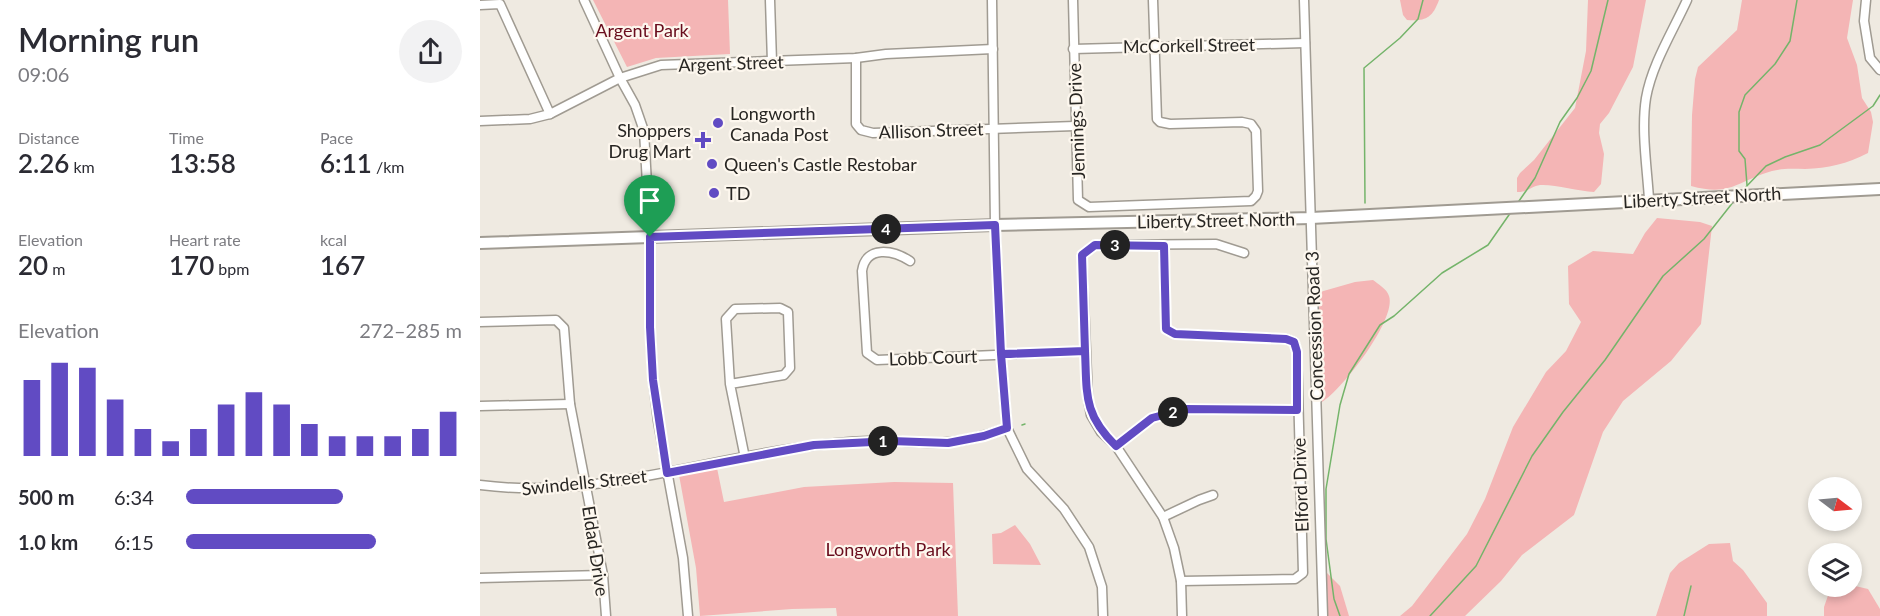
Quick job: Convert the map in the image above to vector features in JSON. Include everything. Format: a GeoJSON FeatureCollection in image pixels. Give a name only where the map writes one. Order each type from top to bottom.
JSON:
{"type":"FeatureCollection","features":[{"type":"Feature","properties":{"kind":"main road","name":"Liberty Street North"},"geometry":{"type":"LineString","coordinates":[[480,243],[995,225],[1311,218],[1880,189]]}},
{"type":"Feature","properties":{"kind":"street"},"geometry":{"type":"LineString","coordinates":[[584,0],[635,105],[644,131],[650,237],[650,327],[653,380],[683,558],[688,616]]}},
{"type":"Feature","properties":{"kind":"street"},"geometry":{"type":"LineString","coordinates":[[770,0],[772,62]]}},
{"type":"Feature","properties":{"kind":"street"},"geometry":{"type":"LineString","coordinates":[[992,0],[995,225],[1007,428],[1027,469],[1064,509],[1089,547],[1102,587],[1103,616]]}},
{"type":"Feature","properties":{"kind":"street","name":"Jennings Drive"},"geometry":{"type":"LineString","coordinates":[[1072,0],[1078,200],[1089,207],[1254,199],[1258,191],[1254,128],[1242,122],[1170,124],[1161,122],[1156,113],[1154,46]]}},
{"type":"Feature","properties":{"kind":"street"},"geometry":{"type":"LineString","coordinates":[[1153,0],[1154,46]]}},
{"type":"Feature","properties":{"kind":"street","name":"Concession Road 3"},"geometry":{"type":"LineString","coordinates":[[1304,0],[1323,616]]}},
{"type":"Feature","properties":{"kind":"street"},"geometry":{"type":"LineString","coordinates":[[1649,200],[1646,99],[1655,70],[1687,0]]}},
{"type":"Feature","properties":{"kind":"street"},"geometry":{"type":"LineString","coordinates":[[1866,0],[1864,21],[1870,58],[1880,67],[1880,70]]}},
{"type":"Feature","properties":{"kind":"street"},"geometry":{"type":"LineString","coordinates":[[480,5],[500,4],[550,114]]}},
{"type":"Feature","properties":{"kind":"street","name":"McCorkell Street"},"geometry":{"type":"LineString","coordinates":[[1073,49],[1305,43]]}},
{"type":"Feature","properties":{"kind":"street","name":"Argent Street"},"geometry":{"type":"LineString","coordinates":[[480,121],[530,119],[550,114],[620,78],[662,65],[855,58],[886,54],[993,49]]}},
{"type":"Feature","properties":{"kind":"street","name":"Allison Street"},"geometry":{"type":"LineString","coordinates":[[855,58],[856,124],[861,130],[873,133],[1075,126]]}},
{"type":"Feature","properties":{"kind":"street"},"geometry":{"type":"LineString","coordinates":[[1182,616],[1181,582],[1174,548],[1163,517],[1116,446],[1101,432],[1091,415],[1085,351],[1082,255],[1095,245],[1216,244],[1244,253]]}},
{"type":"Feature","properties":{"kind":"street","name":"Elford Drive"},"geometry":{"type":"LineString","coordinates":[[1164,246],[1166,329],[1175,334],[1286,339],[1294,342],[1297,352],[1303,573],[1295,579],[1181,582]]}},
{"type":"Feature","properties":{"kind":"street","name":"Lobb Court"},"geometry":{"type":"LineString","coordinates":[[910,261],[901,255],[880,253],[868,256],[864,262],[862,271],[867,353],[877,360],[1001,354]]}},
{"type":"Feature","properties":{"kind":"street"},"geometry":{"type":"LineString","coordinates":[[730,384],[784,375],[790,368],[788,312],[780,308],[735,309],[726,319],[730,384],[745,458]]}},
{"type":"Feature","properties":{"kind":"street","name":"Eldad Drive"},"geometry":{"type":"LineString","coordinates":[[480,322],[556,320],[564,328],[570,404],[603,575],[606,616]]}},
{"type":"Feature","properties":{"kind":"street"},"geometry":{"type":"LineString","coordinates":[[1001,354],[1085,351]]}},
{"type":"Feature","properties":{"kind":"street"},"geometry":{"type":"LineString","coordinates":[[480,406],[570,404]]}},
{"type":"Feature","properties":{"kind":"street"},"geometry":{"type":"LineString","coordinates":[[1116,446],[1152,418],[1185,409],[1297,410]]}},
{"type":"Feature","properties":{"kind":"street","name":"Swindells Street"},"geometry":{"type":"LineString","coordinates":[[480,485],[511,489],[585,486],[826,444],[891,441],[948,443],[984,436],[1007,428]]}},
{"type":"Feature","properties":{"kind":"street"},"geometry":{"type":"LineString","coordinates":[[1163,517],[1213,495]]}},
{"type":"Feature","properties":{"kind":"street"},"geometry":{"type":"LineString","coordinates":[[480,578],[603,575]]}},
{"type":"Feature","properties":{"kind":"green space","name":"Argent Park"},"geometry":{"type":"Polygon","coordinates":[[[593,0],[728,0],[730,54],[656,58],[627,67],[593,0]]]}},
{"type":"Feature","properties":{"kind":"green space"},"geometry":{"type":"Polygon","coordinates":[[[1400,0],[1439,0],[1434,11],[1427,18],[1407,20],[1403,15],[1400,0]]]}},
{"type":"Feature","properties":{"kind":"green space"},"geometry":{"type":"Polygon","coordinates":[[[1588,0],[1646,0],[1633,67],[1609,113],[1600,124],[1599,133],[1604,154],[1601,184],[1594,192],[1546,185],[1517,192],[1517,178],[1520,173],[1534,160],[1575,108],[1586,51],[1588,0]]]}},
{"type":"Feature","properties":{"kind":"green space"},"geometry":{"type":"Polygon","coordinates":[[[1742,0],[1853,0],[1847,38],[1857,65],[1862,98],[1871,112],[1873,122],[1868,153],[1845,163],[1830,166],[1772,171],[1725,189],[1691,186],[1692,115],[1698,67],[1737,30],[1742,0]]]}},
{"type":"Feature","properties":{"kind":"green space"},"geometry":{"type":"Polygon","coordinates":[[[1657,218],[1700,222],[1712,226],[1701,324],[1671,361],[1623,401],[1603,432],[1574,515],[1522,555],[1501,581],[1465,616],[1400,616],[1412,606],[1467,534],[1485,499],[1513,427],[1546,372],[1566,351],[1581,322],[1569,304],[1568,266],[1593,251],[1633,254],[1657,218]]]}},
{"type":"Feature","properties":{"kind":"green space"},"geometry":{"type":"Polygon","coordinates":[[[1373,280],[1389,296],[1385,321],[1354,369],[1342,384],[1322,402],[1313,294],[1355,282],[1373,280]]]}},
{"type":"Feature","properties":{"kind":"green space","name":"Longworth Park"},"geometry":{"type":"Polygon","coordinates":[[[717,468],[724,502],[804,487],[894,482],[953,483],[958,616],[837,616],[836,608],[700,616],[696,568],[679,475],[717,468]]]}},
{"type":"Feature","properties":{"kind":"green space"},"geometry":{"type":"Polygon","coordinates":[[[1015,525],[1030,544],[1041,565],[993,564],[992,534],[1001,533],[1015,525]]]}},
{"type":"Feature","properties":{"kind":"green space"},"geometry":{"type":"Polygon","coordinates":[[[1730,543],[1733,561],[1743,570],[1767,603],[1767,616],[1656,616],[1670,573],[1679,563],[1709,544],[1730,543]]]}},
{"type":"Feature","properties":{"kind":"green space"},"geometry":{"type":"Polygon","coordinates":[[[1325,571],[1340,586],[1349,616],[1320,616],[1325,571]]]}},
{"type":"Feature","properties":{"kind":"green space"},"geometry":{"type":"Polygon","coordinates":[[[1862,588],[1868,589],[1880,609],[1880,616],[1824,616],[1828,597],[1862,597],[1862,588]]]}},
{"type":"Feature","properties":{"kind":"waterway"},"geometry":{"type":"LineString","coordinates":[[1365,203],[1364,68],[1400,38],[1418,19],[1423,0]]}},
{"type":"Feature","properties":{"kind":"waterway"},"geometry":{"type":"LineString","coordinates":[[1519,201],[1535,178],[1560,122],[1577,98],[1591,71],[1608,0]]}},
{"type":"Feature","properties":{"kind":"waterway"},"geometry":{"type":"LineString","coordinates":[[1747,185],[1745,159],[1739,151],[1739,112],[1745,95],[1775,64],[1790,41],[1797,0]]}},
{"type":"Feature","properties":{"kind":"waterway"},"geometry":{"type":"LineString","coordinates":[[1743,190],[1766,166],[1820,145],[1873,106],[1880,95]]}},
{"type":"Feature","properties":{"kind":"waterway"},"geometry":{"type":"LineString","coordinates":[[1430,616],[1476,566],[1532,456],[1563,412],[1605,360],[1663,276],[1704,239],[1734,201]]}},
{"type":"Feature","properties":{"kind":"waterway"},"geometry":{"type":"LineString","coordinates":[[1340,616],[1334,599],[1326,539],[1326,489],[1340,405],[1349,374],[1380,325],[1394,316],[1442,273],[1488,245],[1511,212]]}},
{"type":"Feature","properties":{"kind":"waterway"},"geometry":{"type":"LineString","coordinates":[[1684,616],[1691,586]]}},
{"type":"Feature","properties":{"kind":"place","name":"Longworth Canada Post"},"geometry":{"type":"Point","coordinates":[718,123]}},
{"type":"Feature","properties":{"kind":"place","name":"Shoppers Drug Mart"},"geometry":{"type":"Point","coordinates":[703,140]}},
{"type":"Feature","properties":{"kind":"place","name":"Queen's Castle Restobar"},"geometry":{"type":"Point","coordinates":[712,164]}},
{"type":"Feature","properties":{"kind":"place","name":"TD"},"geometry":{"type":"Point","coordinates":[714,193]}},
{"type":"Feature","properties":{"kind":"route"},"geometry":{"type":"LineString","coordinates":[[650,237],[650,327],[653,380],[667,473],[814,445],[891,441],[948,443],[999,431],[1007,428],[1001,354],[1011,354],[1085,351],[1091,415],[1101,432],[1116,446],[1152,418],[1185,409],[1297,410],[1297,352],[1294,342],[1286,339],[1175,334],[1166,329],[1164,246],[1095,245],[1082,255],[1085,351],[1001,354],[995,225],[650,237]]}}]}
